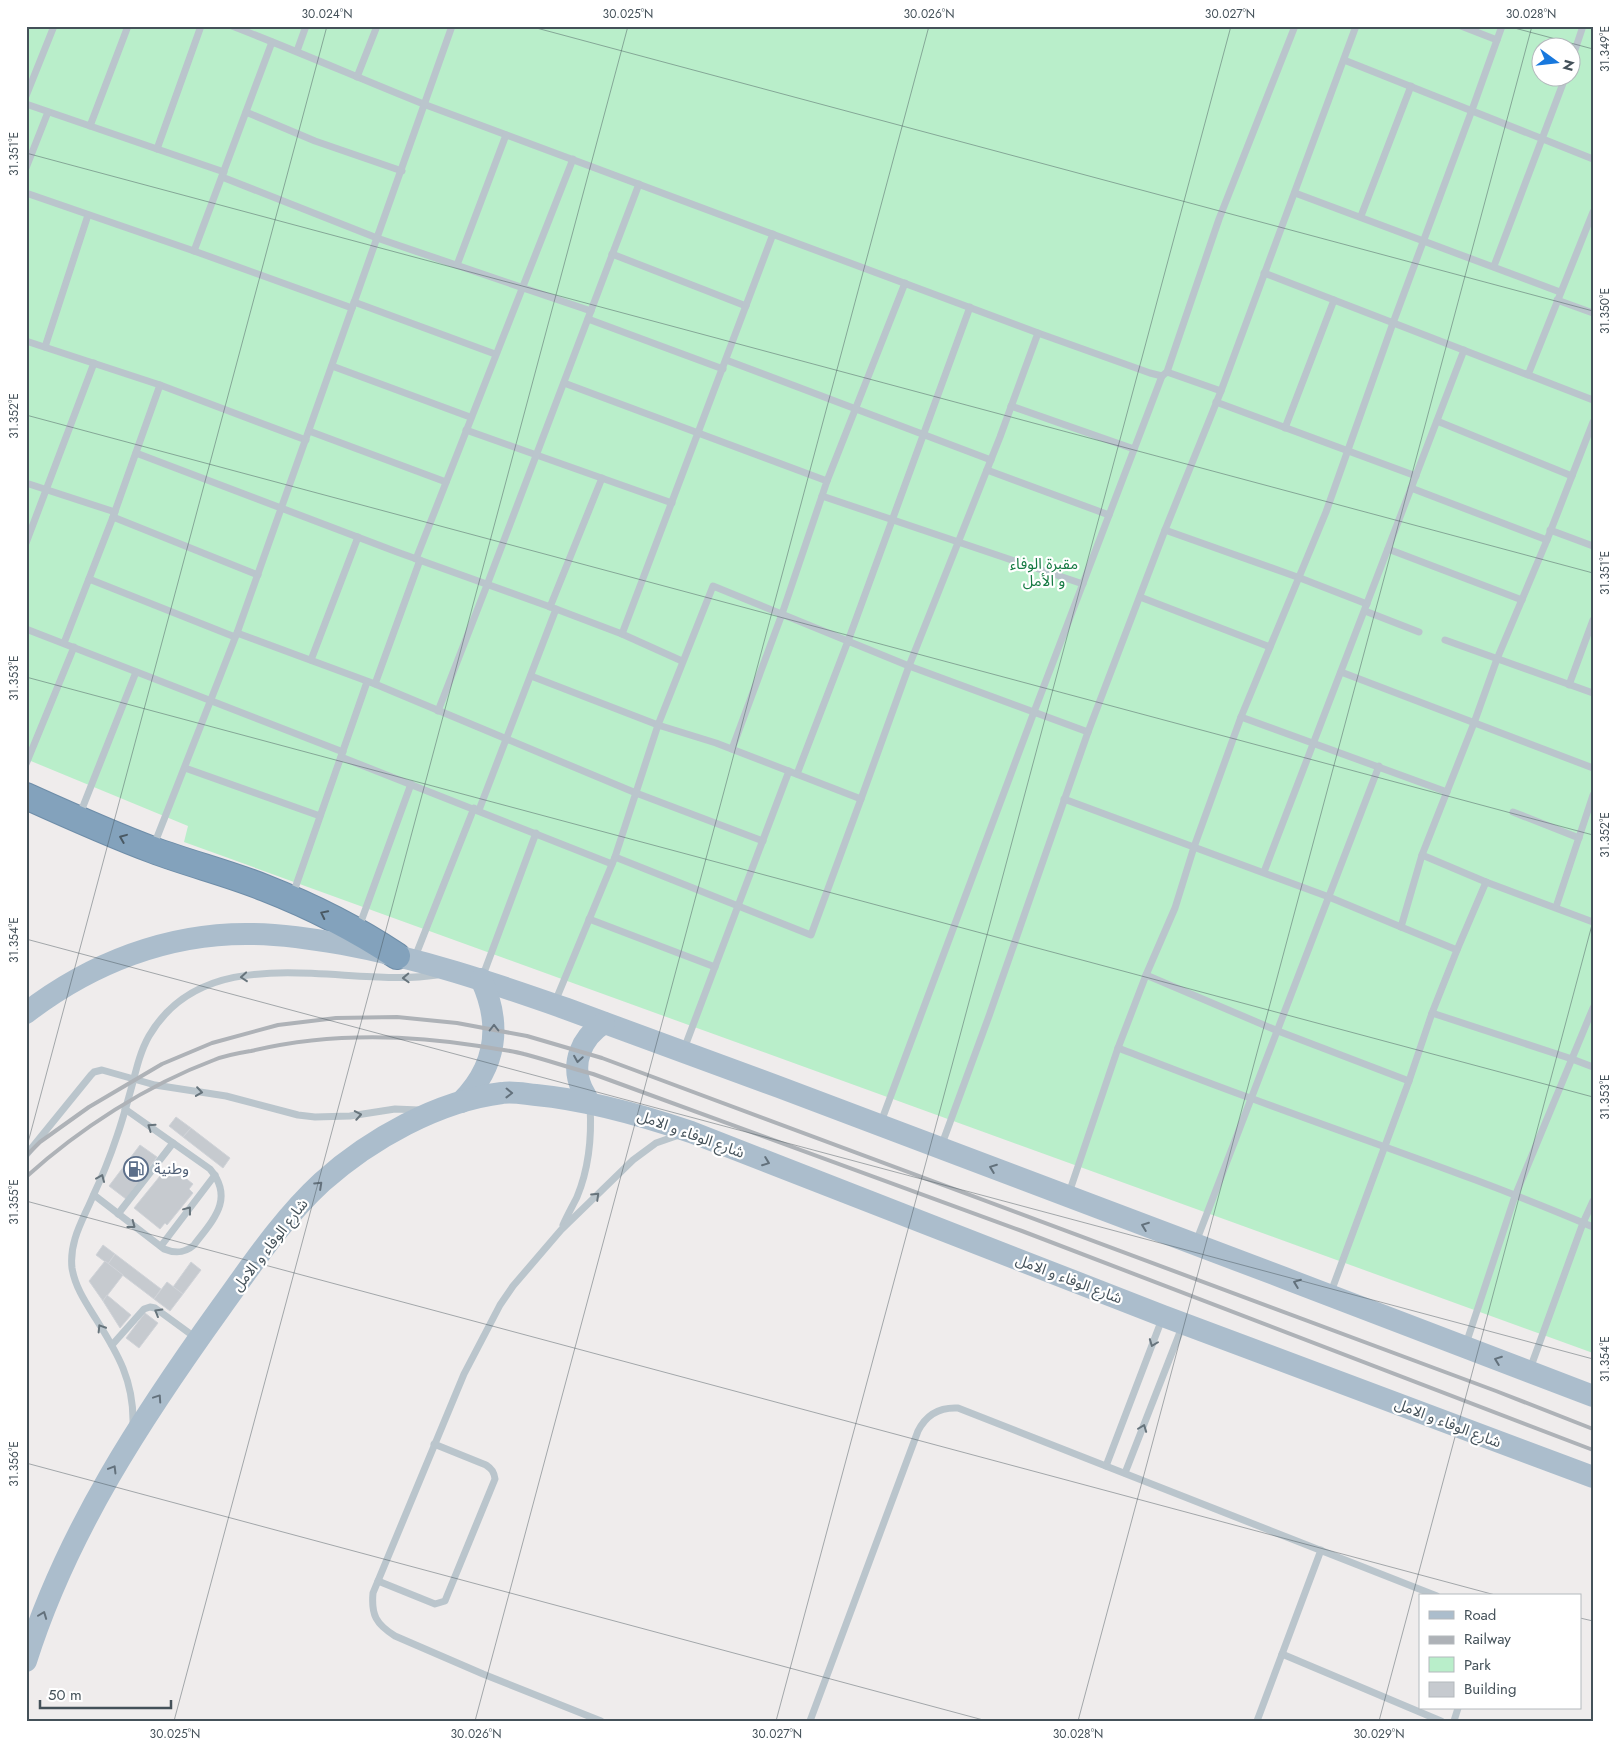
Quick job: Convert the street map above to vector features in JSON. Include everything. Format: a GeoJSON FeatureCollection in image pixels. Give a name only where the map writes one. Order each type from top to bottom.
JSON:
{"type":"FeatureCollection","features":[{"type":"Feature","properties":{"kind":"highway"},"geometry":{"type":"LineString","coordinates":[[26,796],[152,850],[292,898],[406,958]]}},
{"type":"Feature","properties":{"kind":"main road"},"geometry":{"type":"LineString","coordinates":[[26,1013],[73,981],[104,965],[135,952],[190,938],[250,934],[280,936],[329,942],[406,958],[481,979],[684,1052],[1591,1393]]}},
{"type":"Feature","properties":{"kind":"main road"},"geometry":{"type":"LineString","coordinates":[[461,1102],[479,1082],[490,1058],[493,1044],[494,1031],[491,1004],[481,979]]}},
{"type":"Feature","properties":{"kind":"main road"},"geometry":{"type":"LineString","coordinates":[[589,1103],[578,1079],[578,1060],[584,1042],[596,1028],[604,1023]]}},
{"type":"Feature","properties":{"kind":"main road","name":"شارع الوفاء و الامل"},"geometry":{"type":"LineString","coordinates":[[26,1661],[64,1565],[93,1505],[131,1439],[198,1339],[285,1221],[323,1181],[366,1148],[388,1134],[461,1102],[504,1092],[589,1103],[626,1111],[691,1132],[1173,1319],[1593,1477]]}},
{"type":"Feature","properties":{"kind":"lane"},"geometry":{"type":"LineString","coordinates":[[26,96],[54,26]]}},
{"type":"Feature","properties":{"kind":"lane"},"geometry":{"type":"LineString","coordinates":[[90,126],[128,26]]}},
{"type":"Feature","properties":{"kind":"lane"},"geometry":{"type":"LineString","coordinates":[[157,149],[201,26]]}},
{"type":"Feature","properties":{"kind":"lane"},"geometry":{"type":"LineString","coordinates":[[232,26],[426,104],[1038,333],[1131,367],[1164,374],[1221,391]]}},
{"type":"Feature","properties":{"kind":"lane"},"geometry":{"type":"LineString","coordinates":[[297,51],[306,26]]}},
{"type":"Feature","properties":{"kind":"lane"},"geometry":{"type":"LineString","coordinates":[[357,77],[377,26]]}},
{"type":"Feature","properties":{"kind":"lane"},"geometry":{"type":"LineString","coordinates":[[152,850],[186,768],[258,575],[402,172],[452,26]]}},
{"type":"Feature","properties":{"kind":"lane"},"geometry":{"type":"LineString","coordinates":[[880,1125],[1034,712],[1164,374],[1219,219],[1295,26]]}},
{"type":"Feature","properties":{"kind":"lane"},"geometry":{"type":"LineString","coordinates":[[941,1148],[990,1016],[1088,732],[1165,530],[1221,391],[1356,26]]}},
{"type":"Feature","properties":{"kind":"lane"},"geometry":{"type":"LineString","coordinates":[[1461,26],[1497,40]]}},
{"type":"Feature","properties":{"kind":"lane"},"geometry":{"type":"LineString","coordinates":[[1068,1196],[1118,1048],[1146,975],[1175,908],[1194,847],[1241,717],[1326,512],[1502,26]]}},
{"type":"Feature","properties":{"kind":"lane"},"geometry":{"type":"LineString","coordinates":[[1579,38],[1583,26]]}},
{"type":"Feature","properties":{"kind":"lane"},"geometry":{"type":"LineString","coordinates":[[194,251],[272,42]]}},
{"type":"Feature","properties":{"kind":"lane"},"geometry":{"type":"LineString","coordinates":[[1344,60],[1593,159]]}},
{"type":"Feature","properties":{"kind":"lane"},"geometry":{"type":"LineString","coordinates":[[1361,216],[1411,86]]}},
{"type":"Feature","properties":{"kind":"lane"},"geometry":{"type":"LineString","coordinates":[[1494,266],[1561,88]]}},
{"type":"Feature","properties":{"kind":"lane"},"geometry":{"type":"LineString","coordinates":[[26,104],[157,149],[378,238],[591,311]]}},
{"type":"Feature","properties":{"kind":"lane"},"geometry":{"type":"LineString","coordinates":[[26,168],[48,112]]}},
{"type":"Feature","properties":{"kind":"lane"},"geometry":{"type":"LineString","coordinates":[[246,112],[315,141],[402,172]]}},
{"type":"Feature","properties":{"kind":"lane"},"geometry":{"type":"LineString","coordinates":[[457,264],[506,134]]}},
{"type":"Feature","properties":{"kind":"lane"},"geometry":{"type":"LineString","coordinates":[[292,898],[342,754],[371,683],[470,418],[573,159]]}},
{"type":"Feature","properties":{"kind":"lane"},"geometry":{"type":"LineString","coordinates":[[438,711],[639,184]]}},
{"type":"Feature","properties":{"kind":"lane"},"geometry":{"type":"LineString","coordinates":[[1295,192],[1560,292]]}},
{"type":"Feature","properties":{"kind":"lane"},"geometry":{"type":"LineString","coordinates":[[26,193],[495,354]]}},
{"type":"Feature","properties":{"kind":"lane"},"geometry":{"type":"LineString","coordinates":[[1528,375],[1593,212]]}},
{"type":"Feature","properties":{"kind":"lane"},"geometry":{"type":"LineString","coordinates":[[45,347],[88,215]]}},
{"type":"Feature","properties":{"kind":"lane"},"geometry":{"type":"LineString","coordinates":[[622,634],[773,234]]}},
{"type":"Feature","properties":{"kind":"lane"},"geometry":{"type":"LineString","coordinates":[[612,254],[746,306]]}},
{"type":"Feature","properties":{"kind":"lane"},"geometry":{"type":"LineString","coordinates":[[1264,273],[1593,400]]}},
{"type":"Feature","properties":{"kind":"lane"},"geometry":{"type":"LineString","coordinates":[[732,749],[782,614],[827,481],[905,283]]}},
{"type":"Feature","properties":{"kind":"lane"},"geometry":{"type":"LineString","coordinates":[[1285,428],[1334,300]]}},
{"type":"Feature","properties":{"kind":"lane"},"geometry":{"type":"LineString","coordinates":[[1557,300],[1593,313]]}},
{"type":"Feature","properties":{"kind":"lane"},"geometry":{"type":"LineString","coordinates":[[797,774],[848,641],[970,307]]}},
{"type":"Feature","properties":{"kind":"lane"},"geometry":{"type":"LineString","coordinates":[[588,319],[723,369]]}},
{"type":"Feature","properties":{"kind":"lane"},"geometry":{"type":"LineString","coordinates":[[26,629],[211,701],[411,784],[536,833],[738,906],[811,935],[909,666],[991,460],[1038,333]]}},
{"type":"Feature","properties":{"kind":"lane"},"geometry":{"type":"LineString","coordinates":[[27,343],[45,347],[160,385],[306,440]]}},
{"type":"Feature","properties":{"kind":"lane"},"geometry":{"type":"LineString","coordinates":[[1264,872],[1464,350]]}},
{"type":"Feature","properties":{"kind":"lane"},"geometry":{"type":"LineString","coordinates":[[726,360],[991,460]]}},
{"type":"Feature","properties":{"kind":"lane"},"geometry":{"type":"LineString","coordinates":[[26,542],[94,363]]}},
{"type":"Feature","properties":{"kind":"lane"},"geometry":{"type":"LineString","coordinates":[[332,366],[470,418]]}},
{"type":"Feature","properties":{"kind":"lane"},"geometry":{"type":"LineString","coordinates":[[564,383],[827,481]]}},
{"type":"Feature","properties":{"kind":"lane"},"geometry":{"type":"LineString","coordinates":[[64,643],[114,515],[160,385]]}},
{"type":"Feature","properties":{"kind":"lane"},"geometry":{"type":"LineString","coordinates":[[1216,402],[1416,476]]}},
{"type":"Feature","properties":{"kind":"lane"},"geometry":{"type":"LineString","coordinates":[[1011,406],[1134,449]]}},
{"type":"Feature","properties":{"kind":"lane"},"geometry":{"type":"LineString","coordinates":[[1436,421],[1572,476]]}},
{"type":"Feature","properties":{"kind":"lane"},"geometry":{"type":"LineString","coordinates":[[1401,927],[1422,855],[1497,659],[1547,540],[1593,422]]}},
{"type":"Feature","properties":{"kind":"lane"},"geometry":{"type":"LineString","coordinates":[[466,430],[672,502]]}},
{"type":"Feature","properties":{"kind":"lane"},"geometry":{"type":"LineString","coordinates":[[309,431],[446,482]]}},
{"type":"Feature","properties":{"kind":"lane"},"geometry":{"type":"LineString","coordinates":[[136,453],[622,634],[682,660]]}},
{"type":"Feature","properties":{"kind":"lane"},"geometry":{"type":"LineString","coordinates":[[987,470],[1109,515]]}},
{"type":"Feature","properties":{"kind":"lane"},"geometry":{"type":"LineString","coordinates":[[406,958],[476,809],[506,739],[602,478]]}},
{"type":"Feature","properties":{"kind":"lane"},"geometry":{"type":"LineString","coordinates":[[26,482],[114,515],[258,575]]}},
{"type":"Feature","properties":{"kind":"lane"},"geometry":{"type":"LineString","coordinates":[[1411,488],[1547,540]]}},
{"type":"Feature","properties":{"kind":"lane"},"geometry":{"type":"LineString","coordinates":[[822,496],[1083,584]]}},
{"type":"Feature","properties":{"kind":"lane"},"geometry":{"type":"LineString","coordinates":[[1165,530],[1300,578],[1419,632]]}},
{"type":"Feature","properties":{"kind":"lane"},"geometry":{"type":"LineString","coordinates":[[1550,530],[1593,546]]}},
{"type":"Feature","properties":{"kind":"lane"},"geometry":{"type":"LineString","coordinates":[[311,660],[358,537]]}},
{"type":"Feature","properties":{"kind":"lane"},"geometry":{"type":"LineString","coordinates":[[1388,549],[1522,600]]}},
{"type":"Feature","properties":{"kind":"lane"},"geometry":{"type":"LineString","coordinates":[[89,579],[236,635],[311,660],[371,683],[636,793],[763,841]]}},
{"type":"Feature","properties":{"kind":"lane"},"geometry":{"type":"LineString","coordinates":[[554,1005],[613,860],[658,725],[682,660],[713,586],[909,666],[1088,732]]}},
{"type":"Feature","properties":{"kind":"lane"},"geometry":{"type":"LineString","coordinates":[[1140,597],[1270,647]]}},
{"type":"Feature","properties":{"kind":"lane"},"geometry":{"type":"LineString","coordinates":[[1569,684],[1593,620]]}},
{"type":"Feature","properties":{"kind":"lane"},"geometry":{"type":"LineString","coordinates":[[1445,640],[1593,693]]}},
{"type":"Feature","properties":{"kind":"lane"},"geometry":{"type":"LineString","coordinates":[[26,764],[74,647]]}},
{"type":"Feature","properties":{"kind":"lane"},"geometry":{"type":"LineString","coordinates":[[78,819],[136,672]]}},
{"type":"Feature","properties":{"kind":"lane"},"geometry":{"type":"LineString","coordinates":[[1341,672],[1593,768]]}},
{"type":"Feature","properties":{"kind":"lane"},"geometry":{"type":"LineString","coordinates":[[530,676],[658,725],[732,749],[861,799]]}},
{"type":"Feature","properties":{"kind":"lane"},"geometry":{"type":"LineString","coordinates":[[1241,717],[1447,792]]}},
{"type":"Feature","properties":{"kind":"lane"},"geometry":{"type":"LineString","coordinates":[[1196,1245],[1379,766]]}},
{"type":"Feature","properties":{"kind":"lane"},"geometry":{"type":"LineString","coordinates":[[186,768],[320,816]]}},
{"type":"Feature","properties":{"kind":"lane"},"geometry":{"type":"LineString","coordinates":[[684,1052],[789,771]]}},
{"type":"Feature","properties":{"kind":"lane"},"geometry":{"type":"LineString","coordinates":[[357,931],[411,784]]}},
{"type":"Feature","properties":{"kind":"lane"},"geometry":{"type":"LineString","coordinates":[[1556,907],[1593,796]]}},
{"type":"Feature","properties":{"kind":"lane"},"geometry":{"type":"LineString","coordinates":[[1064,799],[1264,872],[1457,950]]}},
{"type":"Feature","properties":{"kind":"lane"},"geometry":{"type":"LineString","coordinates":[[1513,812],[1579,838]]}},
{"type":"Feature","properties":{"kind":"lane"},"geometry":{"type":"LineString","coordinates":[[481,979],[536,833]]}},
{"type":"Feature","properties":{"kind":"lane"},"geometry":{"type":"LineString","coordinates":[[1422,855],[1486,882],[1593,922]]}},
{"type":"Feature","properties":{"kind":"lane"},"geometry":{"type":"LineString","coordinates":[[1330,1296],[1432,1013],[1486,882]]}},
{"type":"Feature","properties":{"kind":"lane"},"geometry":{"type":"LineString","coordinates":[[589,919],[715,967]]}},
{"type":"Feature","properties":{"kind":"lane"},"geometry":{"type":"LineString","coordinates":[[131,1439],[133,1423],[131,1390],[120,1359],[83,1299],[73,1271],[72,1251],[74,1241],[113,1146],[142,1051],[149,1037],[167,1012],[191,993],[219,981],[242,977],[308,973],[403,979],[420,978],[454,971]]}},
{"type":"Feature","properties":{"kind":"lane"},"geometry":{"type":"LineString","coordinates":[[1146,975],[1278,1031],[1409,1081]]}},
{"type":"Feature","properties":{"kind":"lane"},"geometry":{"type":"LineString","coordinates":[[1465,1347],[1515,1196],[1593,1008]]}},
{"type":"Feature","properties":{"kind":"lane"},"geometry":{"type":"LineString","coordinates":[[1432,1013],[1593,1067]]}},
{"type":"Feature","properties":{"kind":"lane"},"geometry":{"type":"LineString","coordinates":[[1118,1048],[1252,1099],[1385,1146],[1593,1227]]}},
{"type":"Feature","properties":{"kind":"lane"},"geometry":{"type":"LineString","coordinates":[[26,1155],[94,1072],[102,1070],[134,1080],[176,1089],[226,1096],[315,1117],[350,1116],[395,1109],[436,1112]]}},
{"type":"Feature","properties":{"kind":"lane"},"geometry":{"type":"LineString","coordinates":[[561,1230],[576,1198],[588,1160],[591,1141],[589,1103]]}},
{"type":"Feature","properties":{"kind":"lane"},"geometry":{"type":"LineString","coordinates":[[94,1195],[161,1246],[170,1252],[177,1253],[190,1249],[194,1245],[215,1217],[221,1203],[221,1188],[215,1175],[205,1165],[125,1109]]}},
{"type":"Feature","properties":{"kind":"lane"},"geometry":{"type":"LineString","coordinates":[[601,1721],[483,1674],[389,1632],[384,1629],[376,1618],[372,1606],[373,1593],[464,1374],[500,1305],[513,1286],[561,1230],[633,1160],[669,1138],[691,1132]]}},
{"type":"Feature","properties":{"kind":"lane"},"geometry":{"type":"LineString","coordinates":[[118,1214],[173,1143]]}},
{"type":"Feature","properties":{"kind":"lane"},"geometry":{"type":"LineString","coordinates":[[161,1246],[215,1175]]}},
{"type":"Feature","properties":{"kind":"lane"},"geometry":{"type":"LineString","coordinates":[[1529,1371],[1583,1223],[1593,1201]]}},
{"type":"Feature","properties":{"kind":"lane"},"geometry":{"type":"LineString","coordinates":[[112,1345],[142,1311],[150,1307],[155,1308],[198,1339]]}},
{"type":"Feature","properties":{"kind":"lane"},"geometry":{"type":"LineString","coordinates":[[1106,1466],[1173,1319]]}},
{"type":"Feature","properties":{"kind":"lane"},"geometry":{"type":"LineString","coordinates":[[1125,1473],[1173,1319]]}},
{"type":"Feature","properties":{"kind":"lane"},"geometry":{"type":"LineString","coordinates":[[810,1721],[918,1432],[927,1418],[941,1409],[958,1408],[1432,1594]]}},
{"type":"Feature","properties":{"kind":"lane"},"geometry":{"type":"LineString","coordinates":[[378,1581],[435,1604],[445,1601],[448,1596],[495,1479],[495,1473],[486,1465],[434,1444]]}},
{"type":"Feature","properties":{"kind":"lane"},"geometry":{"type":"LineString","coordinates":[[1257,1721],[1321,1550]]}},
{"type":"Feature","properties":{"kind":"lane"},"geometry":{"type":"LineString","coordinates":[[1282,1654],[1441,1721]]}},
{"type":"Feature","properties":{"kind":"green space","name":"مقبرة الوفاء و الأمل"},"geometry":{"type":"Polygon","coordinates":[[[26,26],[1593,26],[1593,1353],[184,842],[188,826],[26,759],[26,26]]]}},
{"type":"Feature","properties":{"kind":"building"},"geometry":{"type":"Polygon","coordinates":[[[176,1117],[191,1128],[183,1137],[169,1126],[176,1117]]]}},
{"type":"Feature","properties":{"kind":"building"},"geometry":{"type":"Polygon","coordinates":[[[191,1128],[230,1158],[223,1168],[183,1137],[191,1128]]]}},
{"type":"Feature","properties":{"kind":"building"},"geometry":{"type":"Polygon","coordinates":[[[140,1145],[157,1157],[126,1199],[109,1186],[140,1145]]]}},
{"type":"Feature","properties":{"kind":"building"},"geometry":{"type":"Polygon","coordinates":[[[169,1165],[193,1184],[189,1189],[193,1193],[167,1225],[165,1223],[160,1229],[134,1208],[169,1165]]]}},
{"type":"Feature","properties":{"kind":"building"},"geometry":{"type":"Polygon","coordinates":[[[103,1245],[115,1254],[108,1264],[96,1255],[103,1245]]]}},
{"type":"Feature","properties":{"kind":"building"},"geometry":{"type":"Polygon","coordinates":[[[115,1254],[161,1289],[154,1299],[108,1264],[115,1254]]]}},
{"type":"Feature","properties":{"kind":"building"},"geometry":{"type":"Polygon","coordinates":[[[105,1261],[123,1275],[103,1301],[89,1281],[105,1261]]]}},
{"type":"Feature","properties":{"kind":"building"},"geometry":{"type":"Polygon","coordinates":[[[191,1262],[201,1270],[183,1294],[173,1287],[191,1262]]]}},
{"type":"Feature","properties":{"kind":"building"},"geometry":{"type":"Polygon","coordinates":[[[167,1282],[183,1294],[170,1311],[154,1299],[167,1282]]]}},
{"type":"Feature","properties":{"kind":"building"},"geometry":{"type":"Polygon","coordinates":[[[107,1295],[131,1315],[120,1328],[103,1301],[107,1295]]]}},
{"type":"Feature","properties":{"kind":"building"},"geometry":{"type":"Polygon","coordinates":[[[145,1313],[158,1323],[139,1348],[126,1338],[145,1313]]]}},
{"type":"Feature","properties":{"kind":"railway"},"geometry":{"type":"LineString","coordinates":[[26,1156],[40,1142],[89,1107],[162,1064],[212,1043],[278,1025],[336,1018],[397,1017],[457,1023],[527,1036],[602,1058],[1496,1391],[1593,1429]]}},
{"type":"Feature","properties":{"kind":"railway"},"geometry":{"type":"LineString","coordinates":[[26,1177],[91,1125],[139,1095],[189,1070],[228,1055],[308,1041],[365,1037],[422,1039],[508,1051],[533,1056],[593,1074],[1022,1231],[1593,1450]]}},
{"type":"Feature","properties":{"kind":"place","name":"وطنية"},"geometry":{"type":"Point","coordinates":[136,1169]}}]}
